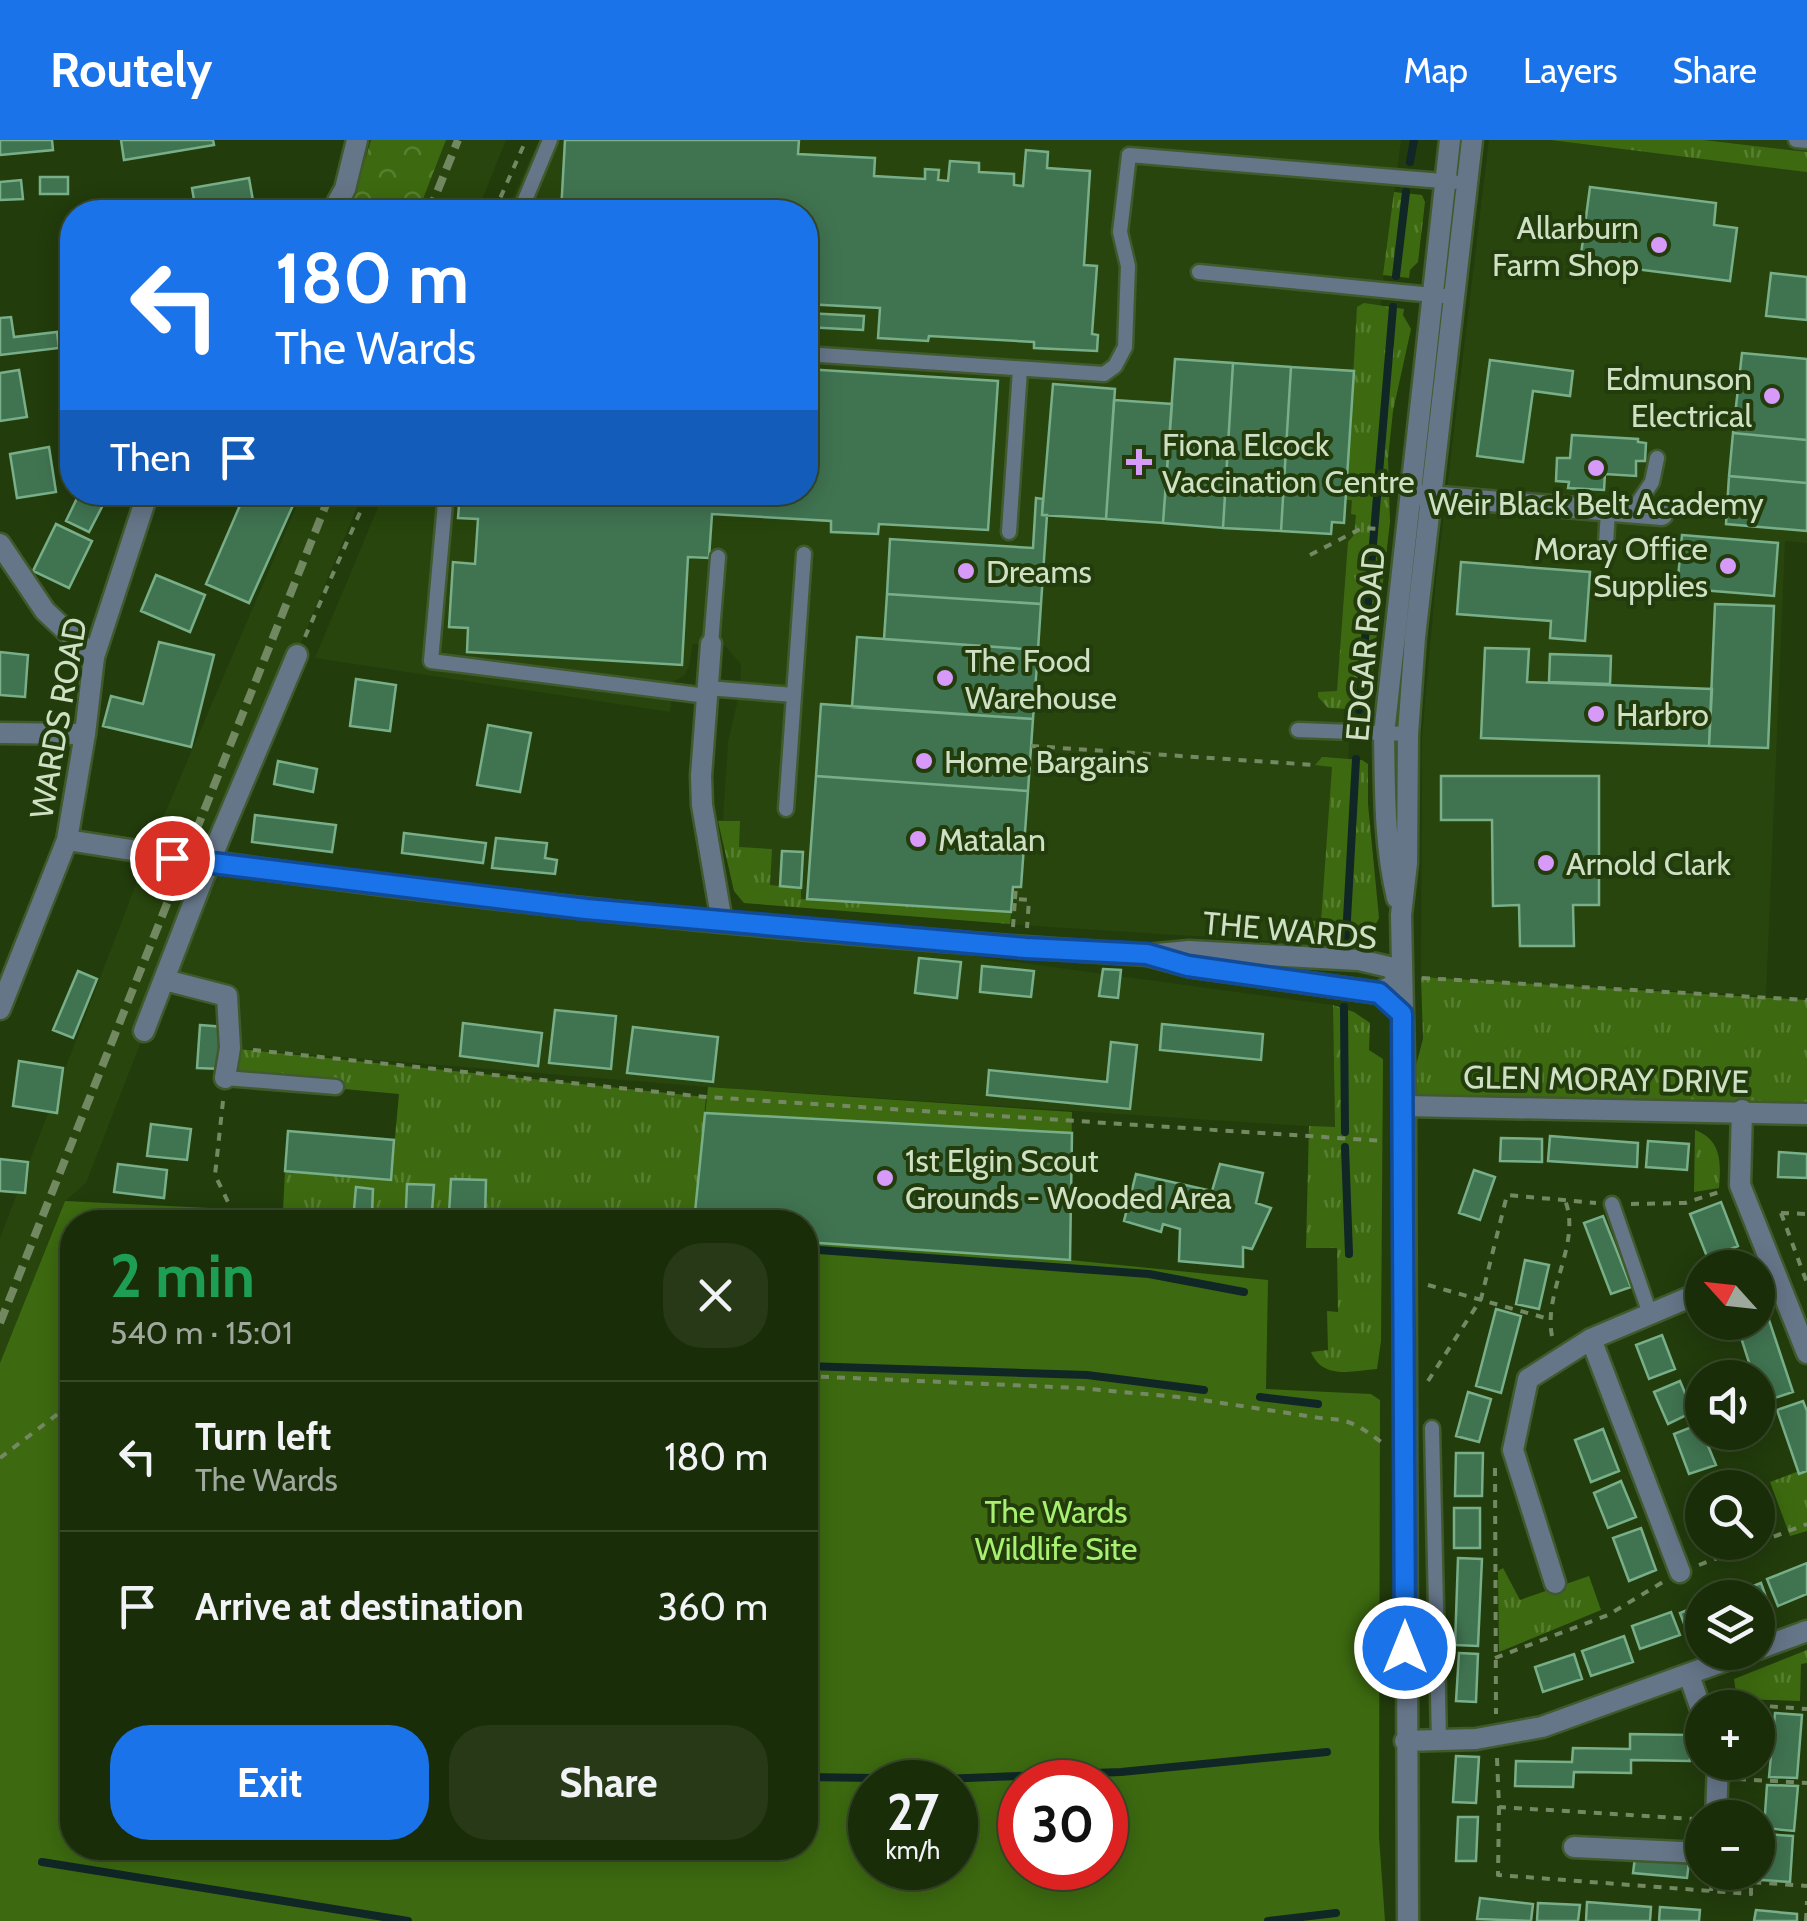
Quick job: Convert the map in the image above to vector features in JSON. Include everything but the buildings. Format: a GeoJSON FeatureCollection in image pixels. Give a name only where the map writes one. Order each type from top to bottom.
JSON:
{"type":"FeatureCollection","features":[{"type":"Feature","properties":{"kind":"street"},"geometry":{"type":"LineString","coordinates":[[339,200],[357,140]]}},
{"type":"Feature","properties":{"kind":"street","name":"EDGAR ROAD"},"geometry":{"type":"LineString","coordinates":[[1408,1921],[1402,1014],[1410,979],[1390,868],[1384,734],[1450,140]]}},
{"type":"Feature","properties":{"kind":"street","name":"EDGAR ROAD"},"geometry":{"type":"LineString","coordinates":[[1401,925],[1408,863],[1408,734],[1472,140]]}},
{"type":"Feature","properties":{"kind":"street"},"geometry":{"type":"LineString","coordinates":[[1409,495],[1662,515]]}},
{"type":"Feature","properties":{"kind":"street","name":"WARDS ROAD"},"geometry":{"type":"LineString","coordinates":[[2,997],[67,840],[94,656],[144,505]]}},
{"type":"Feature","properties":{"kind":"street"},"geometry":{"type":"LineString","coordinates":[[0,544],[45,611],[94,656]]}},
{"type":"Feature","properties":{"kind":"street"},"geometry":{"type":"LineString","coordinates":[[711,644],[702,804],[722,922]]}},
{"type":"Feature","properties":{"kind":"street"},"geometry":{"type":"LineString","coordinates":[[144,1031],[209,863],[297,655]]}},
{"type":"Feature","properties":{"kind":"street"},"geometry":{"type":"LineString","coordinates":[[0,732],[85,734]]}},
{"type":"Feature","properties":{"kind":"street","name":"THE WARDS"},"geometry":{"type":"LineString","coordinates":[[67,840],[209,863],[586,909],[1147,954],[1190,951],[1371,961],[1410,979]]}},
{"type":"Feature","properties":{"kind":"street"},"geometry":{"type":"LineString","coordinates":[[1371,961],[1384,954],[1401,925]]}},
{"type":"Feature","properties":{"kind":"street","name":"THE WARDS"},"geometry":{"type":"LineString","coordinates":[[1147,954],[1188,966],[1379,993],[1410,979]]}},
{"type":"Feature","properties":{"kind":"street"},"geometry":{"type":"LineString","coordinates":[[164,980],[227,996],[230,1048],[225,1078]]}},
{"type":"Feature","properties":{"kind":"street"},"geometry":{"type":"LineString","coordinates":[[1379,993],[1402,1014]]}},
{"type":"Feature","properties":{"kind":"street","name":"GLEN MORAY DRIVE"},"geometry":{"type":"LineString","coordinates":[[1405,1106],[1807,1114]]}},
{"type":"Feature","properties":{"kind":"street"},"geometry":{"type":"LineString","coordinates":[[1742,1110],[1740,1185],[1760,1250]]}},
{"type":"Feature","properties":{"kind":"street"},"geometry":{"type":"LineString","coordinates":[[1775,1288],[1807,1353]]}},
{"type":"Feature","properties":{"kind":"street"},"geometry":{"type":"LineString","coordinates":[[1555,1582],[1513,1450],[1528,1379],[1591,1338],[1685,1299]]}},
{"type":"Feature","properties":{"kind":"street"},"geometry":{"type":"LineString","coordinates":[[1591,1338],[1680,1572]]}},
{"type":"Feature","properties":{"kind":"street"},"geometry":{"type":"LineString","coordinates":[[1775,1643],[1807,1631]]}},
{"type":"Feature","properties":{"kind":"street"},"geometry":{"type":"LineString","coordinates":[[1405,1742],[1496,1736],[1542,1727],[1701,1670]]}},
{"type":"Feature","properties":{"kind":"street"},"geometry":{"type":"LineString","coordinates":[[1688,1675],[1694,1690]]}},
{"type":"Feature","properties":{"kind":"street"},"geometry":{"type":"LineString","coordinates":[[1574,1847],[1685,1852]]}},
{"type":"Feature","properties":{"kind":"lane"},"geometry":{"type":"LineString","coordinates":[[525,200],[550,140]]}},
{"type":"Feature","properties":{"kind":"lane"},"geometry":{"type":"LineString","coordinates":[[818,355],[1104,374],[1120,359],[1124,347],[1128,266],[1120,232],[1129,155],[1122,140]]}},
{"type":"Feature","properties":{"kind":"lane"},"geometry":{"type":"LineString","coordinates":[[1796,140],[1807,142]]}},
{"type":"Feature","properties":{"kind":"lane"},"geometry":{"type":"LineString","coordinates":[[1129,155],[1467,183]]}},
{"type":"Feature","properties":{"kind":"lane"},"geometry":{"type":"LineString","coordinates":[[1199,272],[1453,298]]}},
{"type":"Feature","properties":{"kind":"lane"},"geometry":{"type":"LineString","coordinates":[[1009,532],[1020,369]]}},
{"type":"Feature","properties":{"kind":"lane"},"geometry":{"type":"LineString","coordinates":[[1632,512],[1652,482],[1657,458]]}},
{"type":"Feature","properties":{"kind":"lane"},"geometry":{"type":"LineString","coordinates":[[445,505],[431,661],[707,692],[794,694]]}},
{"type":"Feature","properties":{"kind":"lane"},"geometry":{"type":"LineString","coordinates":[[1606,543],[1608,510]]}},
{"type":"Feature","properties":{"kind":"lane"},"geometry":{"type":"LineString","coordinates":[[786,809],[804,554]]}},
{"type":"Feature","properties":{"kind":"lane"},"geometry":{"type":"LineString","coordinates":[[711,644],[718,557]]}},
{"type":"Feature","properties":{"kind":"lane"},"geometry":{"type":"LineString","coordinates":[[1298,730],[1408,734]]}},
{"type":"Feature","properties":{"kind":"lane"},"geometry":{"type":"LineString","coordinates":[[144,1031],[164,980]]}},
{"type":"Feature","properties":{"kind":"lane"},"geometry":{"type":"LineString","coordinates":[[225,1078],[336,1087]]}},
{"type":"Feature","properties":{"kind":"lane"},"geometry":{"type":"LineString","coordinates":[[1612,1204],[1650,1314]]}},
{"type":"Feature","properties":{"kind":"lane"},"geometry":{"type":"LineString","coordinates":[[1432,1428],[1440,1740]]}},
{"type":"Feature","properties":{"kind":"path"},"geometry":{"type":"LineString","coordinates":[[499,200],[526,140]]}},
{"type":"Feature","properties":{"kind":"path"},"geometry":{"type":"LineString","coordinates":[[297,655],[363,505]]}},
{"type":"Feature","properties":{"kind":"path"},"geometry":{"type":"LineString","coordinates":[[1310,555],[1362,528],[1390,530]]}},
{"type":"Feature","properties":{"kind":"path"},"geometry":{"type":"LineString","coordinates":[[1031,746],[1315,764]]}},
{"type":"Feature","properties":{"kind":"path"},"geometry":{"type":"LineString","coordinates":[[1013,925],[1016,887]]}},
{"type":"Feature","properties":{"kind":"path"},"geometry":{"type":"LineString","coordinates":[[1015,898],[1029,900]]}},
{"type":"Feature","properties":{"kind":"path"},"geometry":{"type":"LineString","coordinates":[[1410,979],[1807,1000]]}},
{"type":"Feature","properties":{"kind":"path"},"geometry":{"type":"LineString","coordinates":[[230,1048],[706,1097],[1405,1142]]}},
{"type":"Feature","properties":{"kind":"path"},"geometry":{"type":"LineString","coordinates":[[225,1078],[215,1175],[228,1202],[227,1210]]}},
{"type":"Feature","properties":{"kind":"path"},"geometry":{"type":"LineString","coordinates":[[1428,1381],[1481,1299],[1507,1194],[1612,1204],[1685,1203],[1740,1185]]}},
{"type":"Feature","properties":{"kind":"path"},"geometry":{"type":"LineString","coordinates":[[1557,1361],[1549,1318],[1572,1218],[1565,1200]]}},
{"type":"Feature","properties":{"kind":"path"},"geometry":{"type":"LineString","coordinates":[[1751,1213],[1807,1214]]}},
{"type":"Feature","properties":{"kind":"path"},"geometry":{"type":"LineString","coordinates":[[1782,1213],[1807,1283]]}},
{"type":"Feature","properties":{"kind":"path"},"geometry":{"type":"LineString","coordinates":[[1404,1278],[1549,1318]]}},
{"type":"Feature","properties":{"kind":"path"},"geometry":{"type":"LineString","coordinates":[[818,1377],[1078,1388],[1189,1398],[1342,1419],[1405,1458]]}},
{"type":"Feature","properties":{"kind":"path"},"geometry":{"type":"LineString","coordinates":[[0,1458],[60,1412]]}},
{"type":"Feature","properties":{"kind":"path"},"geometry":{"type":"LineString","coordinates":[[1513,1450],[1495,1459],[1498,1875],[1750,1894],[1751,1882],[1807,1886]]}},
{"type":"Feature","properties":{"kind":"path"},"geometry":{"type":"LineString","coordinates":[[1495,1658],[1608,1614],[1680,1572],[1807,1524]]}},
{"type":"Feature","properties":{"kind":"path"},"geometry":{"type":"LineString","coordinates":[[1775,1706],[1807,1709]]}},
{"type":"Feature","properties":{"kind":"path"},"geometry":{"type":"LineString","coordinates":[[1775,1779],[1807,1784]]}},
{"type":"Feature","properties":{"kind":"path"},"geometry":{"type":"LineString","coordinates":[[1499,1807],[1685,1819]]}},
{"type":"Feature","properties":{"kind":"path"},"geometry":{"type":"LineString","coordinates":[[1806,1921],[1807,1900]]}},
{"type":"Feature","properties":{"kind":"shaded area"},"geometry":{"type":"Polygon","coordinates":[[[446,140],[506,140],[482,200],[423,200],[446,140]]]}},
{"type":"Feature","properties":{"kind":"shaded area"},"geometry":{"type":"Polygon","coordinates":[[[539,140],[1401,140],[1382,290],[1364,509],[1337,937],[1308,935],[1288,942],[744,903],[734,891],[718,820],[723,820],[728,742],[740,690],[741,664],[724,645],[693,644],[684,676],[673,682],[670,712],[315,658],[379,505],[818,505],[818,200],[512,200],[539,140]]]}},
{"type":"Feature","properties":{"kind":"shaded area"},"geometry":{"type":"Polygon","coordinates":[[[1489,140],[1807,140],[1807,543],[1785,541],[1766,996],[1421,977],[1422,736],[1436,580],[1489,140]]]}},
{"type":"Feature","properties":{"kind":"shaded area"},"geometry":{"type":"Polygon","coordinates":[[[297,505],[358,505],[210,862],[722,922],[1333,1005],[1335,1128],[708,1087],[230,1048],[227,996],[165,980],[86,1183],[60,1210],[0,1363],[0,1238],[148,853],[297,505]]]}},
{"type":"Feature","properties":{"kind":"green space"},"geometry":{"type":"Polygon","coordinates":[[[371,140],[446,140],[423,200],[353,200],[371,140]]]}},
{"type":"Feature","properties":{"kind":"green space"},"geometry":{"type":"Polygon","coordinates":[[[1551,140],[1703,140],[1807,152],[1807,172],[1551,140]]]}},
{"type":"Feature","properties":{"kind":"green space"},"geometry":{"type":"Polygon","coordinates":[[[1394,192],[1422,195],[1425,202],[1418,262],[1410,270],[1409,278],[1383,275],[1394,192]]]}},
{"type":"Feature","properties":{"kind":"green space"},"geometry":{"type":"Polygon","coordinates":[[[1364,303],[1404,309],[1411,329],[1393,411],[1388,458],[1390,522],[1368,710],[1328,708],[1318,697],[1318,692],[1337,691],[1348,542],[1354,535],[1356,515],[1351,514],[1352,500],[1346,500],[1357,307],[1364,303]]]}},
{"type":"Feature","properties":{"kind":"green space"},"geometry":{"type":"Polygon","coordinates":[[[1322,757],[1362,760],[1368,764],[1379,918],[1372,929],[1353,938],[1294,940],[1295,920],[1321,921],[1332,767],[1315,765],[1322,757]]]}},
{"type":"Feature","properties":{"kind":"green space"},"geometry":{"type":"Polygon","coordinates":[[[718,821],[740,821],[739,847],[772,849],[770,885],[801,888],[801,899],[1011,912],[1010,924],[744,903],[734,891],[718,821]]]}},
{"type":"Feature","properties":{"kind":"green space"},"geometry":{"type":"Polygon","coordinates":[[[1421,977],[1807,1000],[1807,1114],[1405,1106],[1423,1039],[1421,977]]]}},
{"type":"Feature","properties":{"kind":"green space"},"geometry":{"type":"Polygon","coordinates":[[[1333,1005],[1370,1023],[1369,1050],[1383,1059],[1381,1341],[1377,1369],[1348,1372],[1323,1367],[1311,1352],[1328,1350],[1327,1311],[1338,1312],[1337,1248],[1306,1248],[1309,1126],[1335,1127],[1333,1005]]]}},
{"type":"Feature","properties":{"kind":"green space"},"geometry":{"type":"Polygon","coordinates":[[[230,1048],[706,1097],[695,1210],[283,1210],[285,1171],[391,1180],[399,1094],[225,1078],[230,1048]]]}},
{"type":"Feature","properties":{"kind":"green space","name":"The Wards Wildlife Site"},"geometry":{"type":"Polygon","coordinates":[[[708,1087],[1072,1112],[1070,1260],[1268,1280],[1266,1389],[1371,1394],[1380,1400],[1379,1837],[1385,1921],[0,1921],[0,1363],[60,1213],[60,1860],[818,1860],[818,1210],[695,1210],[708,1087]]]}},
{"type":"Feature","properties":{"kind":"green space"},"geometry":{"type":"Polygon","coordinates":[[[1695,1130],[1710,1140],[1718,1153],[1719,1188],[1694,1192],[1695,1130]]]}},
{"type":"Feature","properties":{"kind":"green space","name":"The Wards Wildlife Site"},"geometry":{"type":"Polygon","coordinates":[[[65,1201],[252,1210],[61,1210],[65,1201]]]}},
{"type":"Feature","properties":{"kind":"green space"},"geometry":{"type":"Polygon","coordinates":[[[1807,1468],[1807,1531],[1790,1536],[1775,1496],[1775,1480],[1807,1468]]]}},
{"type":"Feature","properties":{"kind":"green space"},"geometry":{"type":"Polygon","coordinates":[[[1503,1568],[1520,1600],[1589,1576],[1601,1610],[1499,1652],[1498,1571],[1503,1568]]]}},
{"type":"Feature","properties":{"kind":"green space"},"geometry":{"type":"Polygon","coordinates":[[[1807,1650],[1807,1663],[1801,1664],[1800,1701],[1775,1700],[1775,1690],[1736,1690],[1734,1679],[1757,1670],[1775,1670],[1775,1663],[1807,1650]]]}},
{"type":"Feature","properties":{"kind":"waterway"},"geometry":{"type":"LineString","coordinates":[[1410,162],[1414,140]]}},
{"type":"Feature","properties":{"kind":"waterway"},"geometry":{"type":"LineString","coordinates":[[1396,276],[1406,192]]}},
{"type":"Feature","properties":{"kind":"waterway"},"geometry":{"type":"LineString","coordinates":[[1359,710],[1393,307]]}},
{"type":"Feature","properties":{"kind":"waterway"},"geometry":{"type":"LineString","coordinates":[[1346,937],[1356,759]]}},
{"type":"Feature","properties":{"kind":"waterway"},"geometry":{"type":"LineString","coordinates":[[1344,1007],[1345,1132]]}},
{"type":"Feature","properties":{"kind":"waterway"},"geometry":{"type":"LineString","coordinates":[[1345,1147],[1349,1254]]}},
{"type":"Feature","properties":{"kind":"waterway"},"geometry":{"type":"LineString","coordinates":[[818,1250],[1149,1274],[1244,1292]]}},
{"type":"Feature","properties":{"kind":"waterway"},"geometry":{"type":"LineString","coordinates":[[818,1366],[1087,1375],[1204,1390]]}},
{"type":"Feature","properties":{"kind":"waterway"},"geometry":{"type":"LineString","coordinates":[[1260,1397],[1318,1404]]}},
{"type":"Feature","properties":{"kind":"waterway"},"geometry":{"type":"LineString","coordinates":[[818,1777],[942,1779],[1121,1772],[1327,1752]]}},
{"type":"Feature","properties":{"kind":"waterway"},"geometry":{"type":"LineString","coordinates":[[42,1862],[408,1921]]}},
{"type":"Feature","properties":{"kind":"waterway"},"geometry":{"type":"LineString","coordinates":[[1268,1921],[1336,1913]]}},
{"type":"Feature","properties":{"kind":"railway"},"geometry":{"type":"LineString","coordinates":[[434,200],[458,140]]}},
{"type":"Feature","properties":{"kind":"railway"},"geometry":{"type":"LineString","coordinates":[[0,1323],[326,505]]}},
{"type":"Feature","properties":{"kind":"place","name":"Allarburn Farm Shop"},"geometry":{"type":"Point","coordinates":[1659,245]}},
{"type":"Feature","properties":{"kind":"place","name":"Edmunson Electrical"},"geometry":{"type":"Point","coordinates":[1772,396]}},
{"type":"Feature","properties":{"kind":"place","name":"Fiona Elcock Vaccination Centre"},"geometry":{"type":"Point","coordinates":[1139,462]}},
{"type":"Feature","properties":{"kind":"place","name":"Weir Black Belt Academy"},"geometry":{"type":"Point","coordinates":[1596,468]}},
{"type":"Feature","properties":{"kind":"place","name":"Moray Office Supplies"},"geometry":{"type":"Point","coordinates":[1728,566]}},
{"type":"Feature","properties":{"kind":"place","name":"Dreams"},"geometry":{"type":"Point","coordinates":[966,571]}},
{"type":"Feature","properties":{"kind":"place","name":"The Food Warehouse"},"geometry":{"type":"Point","coordinates":[945,678]}},
{"type":"Feature","properties":{"kind":"place","name":"Harbro"},"geometry":{"type":"Point","coordinates":[1596,714]}},
{"type":"Feature","properties":{"kind":"place","name":"Home Bargains"},"geometry":{"type":"Point","coordinates":[924,761]}},
{"type":"Feature","properties":{"kind":"place","name":"Matalan"},"geometry":{"type":"Point","coordinates":[918,839]}},
{"type":"Feature","properties":{"kind":"place","name":"Arnold Clark"},"geometry":{"type":"Point","coordinates":[1546,863]}},
{"type":"Feature","properties":{"kind":"place","name":"1st Elgin Scout Grounds - Wooded Area"},"geometry":{"type":"Point","coordinates":[885,1178]}},
{"type":"Feature","properties":{"kind":"route"},"geometry":{"type":"LineString","coordinates":[[172,858],[586,909],[1026,948],[1147,954],[1188,966],[1379,993],[1402,1014],[1405,1648]]}}]}
